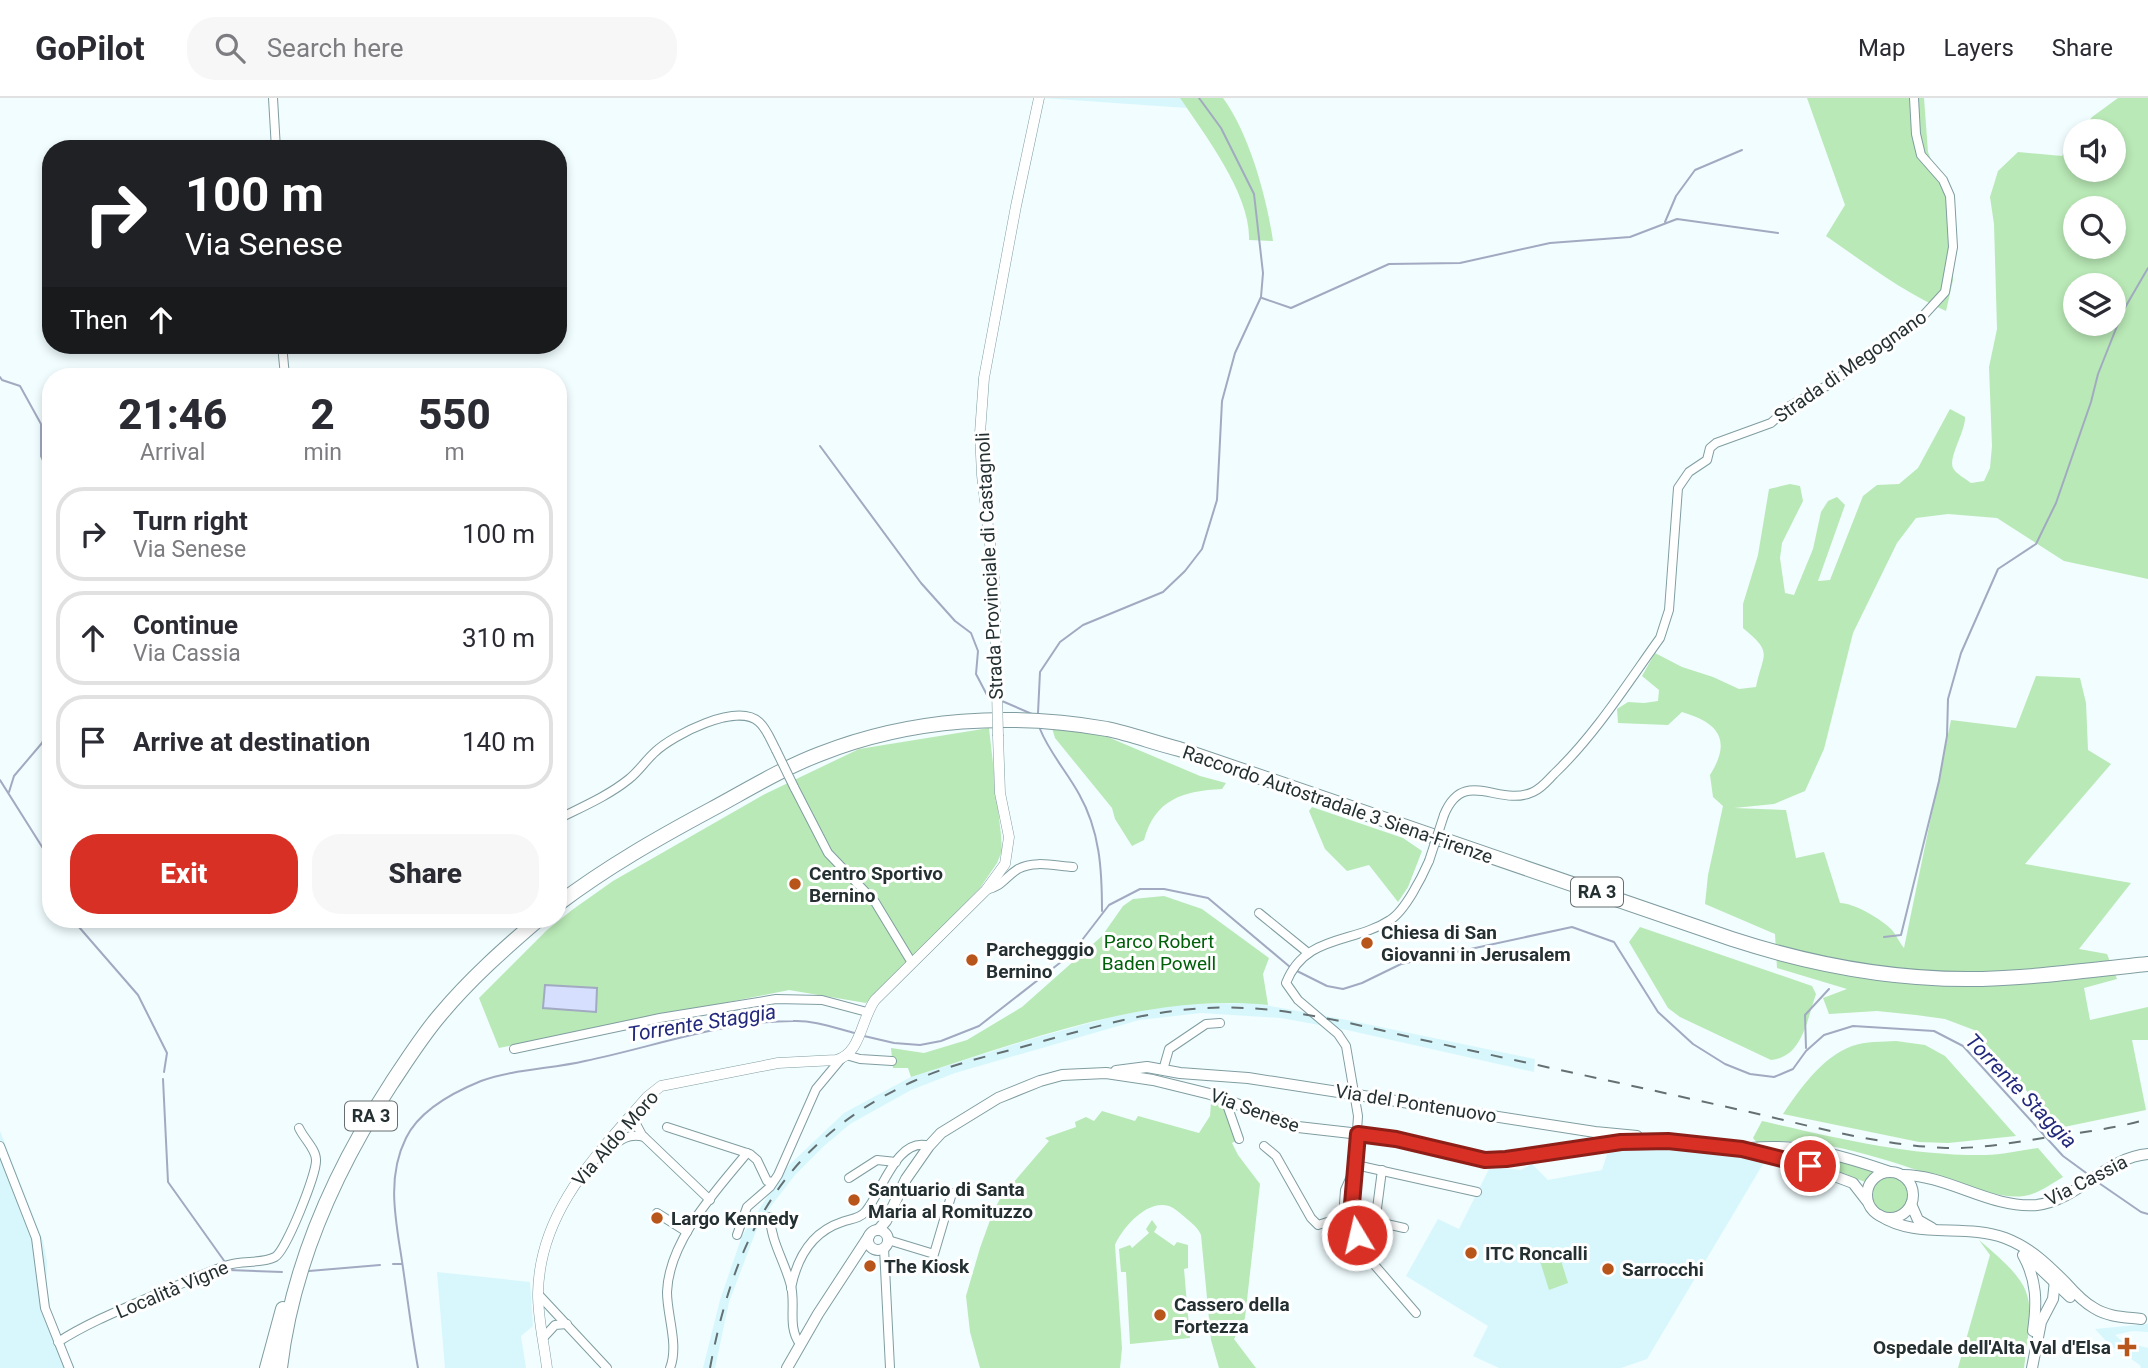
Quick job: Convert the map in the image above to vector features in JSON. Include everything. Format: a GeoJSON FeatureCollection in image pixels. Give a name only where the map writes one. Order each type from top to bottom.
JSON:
{"type":"FeatureCollection","features":[{"type":"Feature","properties":{"kind":"highway","name":"Raccordo Autostradale 3 Siena-Firenze"},"geometry":{"type":"LineString","coordinates":[[567,897],[598,873],[656,840],[819,754],[862,739],[925,726],[1010,716]]}},
{"type":"Feature","properties":{"kind":"highway","name":"Raccordo Autostradale 3 Siena-Firenze"},"geometry":{"type":"LineString","coordinates":[[567,887],[594,867],[652,833],[770,768],[816,747],[861,731],[924,718],[1010,716],[1111,721],[1179,740],[1774,946],[1817,956],[1915,970],[1968,970],[2148,956]]}},
{"type":"Feature","properties":{"kind":"highway","name":"Raccordo Autostradale 3 Siena-Firenze"},"geometry":{"type":"LineString","coordinates":[[1061,719],[1179,749],[1743,942],[1815,962],[1868,973],[1970,979],[2148,964]]}},
{"type":"Feature","properties":{"kind":"highway","name":"RA 3"},"geometry":{"type":"LineString","coordinates":[[276,1366],[283,1307],[311,1216],[359,1120],[409,1042],[433,1012],[496,945],[516,928]]}},
{"type":"Feature","properties":{"kind":"highway","name":"RA 3"},"geometry":{"type":"LineString","coordinates":[[276,1366],[314,1230],[366,1124],[414,1048],[439,1016],[500,951],[528,928]]}},
{"type":"Feature","properties":{"kind":"main road","name":"Via del Pontenuovo"},"geometry":{"type":"LineString","coordinates":[[1106,1073],[1131,1068],[1248,1078],[1668,1141]]}},
{"type":"Feature","properties":{"kind":"main road"},"geometry":{"type":"LineString","coordinates":[[1150,1080],[1146,1073],[1157,1069]]}},
{"type":"Feature","properties":{"kind":"main road","name":"Via Senese"},"geometry":{"type":"LineString","coordinates":[[880,1239],[899,1192],[929,1146],[941,1133],[1007,1093],[1056,1076],[1106,1073],[1150,1080],[1225,1099],[1289,1125],[1396,1139],[1490,1160],[1634,1140],[1668,1141]]}},
{"type":"Feature","properties":{"kind":"main road"},"geometry":{"type":"LineString","coordinates":[[1594,1146],[1605,1140],[1604,1132]]}},
{"type":"Feature","properties":{"kind":"main road","name":"Via Cassia"},"geometry":{"type":"LineString","coordinates":[[1668,1141],[1742,1149],[1802,1164],[1849,1181],[1859,1189],[1874,1212],[1879,1215]]}},
{"type":"Feature","properties":{"kind":"main road","name":"Via Cassia"},"geometry":{"type":"LineString","coordinates":[[1742,1149],[1803,1147],[1998,1200],[2026,1205],[2040,1205],[2069,1192],[2121,1162],[2143,1154]]}},
{"type":"Feature","properties":{"kind":"main road"},"geometry":{"type":"LineString","coordinates":[[1867,1201],[1866,1194],[1871,1181],[1883,1172],[1896,1173],[1907,1180],[1918,1220],[1938,1230]]}},
{"type":"Feature","properties":{"kind":"main road"},"geometry":{"type":"LineString","coordinates":[[1879,1215],[1894,1218],[1901,1215],[1923,1187],[1943,1183]]}},
{"type":"Feature","properties":{"kind":"main road"},"geometry":{"type":"LineString","coordinates":[[1879,1215],[1909,1229],[1993,1236],[2027,1252],[2094,1309],[2121,1317],[2144,1319]]}},
{"type":"Feature","properties":{"kind":"main road"},"geometry":{"type":"LineString","coordinates":[[787,1368],[853,1259],[880,1239]]}},
{"type":"Feature","properties":{"kind":"main road"},"geometry":{"type":"LineString","coordinates":[[2027,1252],[2054,1282],[2085,1310],[2099,1318],[2125,1322],[2144,1319]]}},
{"type":"Feature","properties":{"kind":"main road"},"geometry":{"type":"LineString","coordinates":[[2027,1252],[2036,1293],[2030,1368]]}},
{"type":"Feature","properties":{"kind":"main road"},"geometry":{"type":"LineString","coordinates":[[2030,1368],[2041,1322],[2051,1303],[2054,1282]]}},
{"type":"Feature","properties":{"kind":"main road"},"geometry":{"type":"LineString","coordinates":[[2051,1303],[2070,1297]]}},
{"type":"Feature","properties":{"kind":"main road"},"geometry":{"type":"LineString","coordinates":[[797,1368],[800,1344]]}},
{"type":"Feature","properties":{"kind":"street"},"geometry":{"type":"LineString","coordinates":[[273,98],[275,140]]}},
{"type":"Feature","properties":{"kind":"street","name":"Strada Provinciale di Castagnoli"},"geometry":{"type":"LineString","coordinates":[[844,1057],[855,1044],[866,1015],[883,991],[986,890],[1003,868],[1008,849],[1008,828],[1000,793],[994,579],[982,475],[982,405],[990,340],[1039,98]]}},
{"type":"Feature","properties":{"kind":"street","name":"Strada di Megognano"},"geometry":{"type":"LineString","coordinates":[[1305,954],[1394,917],[1421,879],[1450,803],[1464,791],[1476,789],[1503,796],[1520,796],[1541,788],[1569,759],[1611,706],[1660,638],[1666,625],[1678,488],[1689,472],[1706,460],[1710,448],[1725,437],[1771,423],[1790,405],[1830,384],[1923,316],[1945,292],[1953,247],[1950,196],[1942,180],[1921,155],[1916,134],[1914,98]]}},
{"type":"Feature","properties":{"kind":"street"},"geometry":{"type":"LineString","coordinates":[[567,814],[631,778],[655,752],[670,741],[702,725],[736,716],[753,718],[766,731],[828,853],[876,902],[912,963]]}},
{"type":"Feature","properties":{"kind":"street"},"geometry":{"type":"LineString","coordinates":[[986,890],[1000,886],[1017,870],[1028,865],[1073,867]]}},
{"type":"Feature","properties":{"kind":"street"},"geometry":{"type":"LineString","coordinates":[[1259,913],[1305,954],[1287,980],[1288,988],[1343,1041],[1349,1058],[1358,1116],[1352,1204],[1360,1243],[1368,1258],[1416,1313]]}},
{"type":"Feature","properties":{"kind":"street"},"geometry":{"type":"LineString","coordinates":[[514,1049],[672,1016],[776,999],[822,1000],[866,1015]]}},
{"type":"Feature","properties":{"kind":"street"},"geometry":{"type":"LineString","coordinates":[[1157,1069],[1172,1046],[1206,1024],[1220,1023]]}},
{"type":"Feature","properties":{"kind":"street"},"geometry":{"type":"LineString","coordinates":[[737,1235],[748,1204],[770,1187],[780,1172],[816,1088],[844,1057],[892,1061]]}},
{"type":"Feature","properties":{"kind":"street","name":"Via Aldo Moro"},"geometry":{"type":"LineString","coordinates":[[547,1368],[538,1294],[543,1253],[552,1225],[572,1188],[593,1160],[654,1090],[668,1083],[778,1063],[844,1057]]}},
{"type":"Feature","properties":{"kind":"street"},"geometry":{"type":"LineString","coordinates":[[1225,1099],[1239,1139]]}},
{"type":"Feature","properties":{"kind":"street"},"geometry":{"type":"LineString","coordinates":[[635,1112],[635,1122],[644,1137],[710,1200]]}},
{"type":"Feature","properties":{"kind":"street"},"geometry":{"type":"LineString","coordinates":[[667,1127],[747,1153],[757,1160],[767,1181],[772,1182]]}},
{"type":"Feature","properties":{"kind":"street","name":"Località Vigne"},"geometry":{"type":"LineString","coordinates":[[58,1342],[129,1306],[224,1266],[272,1258],[280,1253],[317,1164],[315,1154],[299,1128]]}},
{"type":"Feature","properties":{"kind":"street"},"geometry":{"type":"LineString","coordinates":[[593,1160],[624,1137],[644,1137]]}},
{"type":"Feature","properties":{"kind":"street"},"geometry":{"type":"LineString","coordinates":[[0,1146],[36,1238],[44,1304],[69,1368]]}},
{"type":"Feature","properties":{"kind":"street"},"geometry":{"type":"LineString","coordinates":[[800,1344],[793,1328],[791,1288],[796,1268],[810,1242],[829,1227],[860,1217],[866,1212],[902,1153],[912,1146],[929,1146]]}},
{"type":"Feature","properties":{"kind":"street"},"geometry":{"type":"LineString","coordinates":[[1264,1146],[1275,1154],[1311,1219],[1318,1225],[1343,1217],[1345,1190],[1356,1165]]}},
{"type":"Feature","properties":{"kind":"street"},"geometry":{"type":"LineString","coordinates":[[670,1368],[673,1353],[668,1300],[669,1276],[677,1251],[687,1232],[747,1153]]}},
{"type":"Feature","properties":{"kind":"street"},"geometry":{"type":"LineString","coordinates":[[849,1178],[875,1161],[895,1163]]}},
{"type":"Feature","properties":{"kind":"street"},"geometry":{"type":"LineString","coordinates":[[1356,1165],[1477,1192]]}},
{"type":"Feature","properties":{"kind":"street"},"geometry":{"type":"LineString","coordinates":[[1382,1171],[1376,1216],[1382,1223],[1404,1228]]}},
{"type":"Feature","properties":{"kind":"street"},"geometry":{"type":"LineString","coordinates":[[890,1368],[880,1239],[934,1254],[952,1193]]}},
{"type":"Feature","properties":{"kind":"street"},"geometry":{"type":"LineString","coordinates":[[657,1213],[687,1232]]}},
{"type":"Feature","properties":{"kind":"street"},"geometry":{"type":"LineString","coordinates":[[770,1217],[774,1241],[791,1288]]}},
{"type":"Feature","properties":{"kind":"street"},"geometry":{"type":"LineString","coordinates":[[538,1294],[607,1368]]}},
{"type":"Feature","properties":{"kind":"street"},"geometry":{"type":"LineString","coordinates":[[542,1338],[555,1325],[567,1324]]}},
{"type":"Feature","properties":{"kind":"shaded area"},"geometry":{"type":"Polygon","coordinates":[[[1043,98],[1180,98],[1187,108],[1043,98]]]}},
{"type":"Feature","properties":{"kind":"shaded area"},"geometry":{"type":"Polygon","coordinates":[[[545,985],[597,988],[596,1012],[543,1008],[545,985]]]}},
{"type":"Feature","properties":{"kind":"shaded area"},"geometry":{"type":"Polygon","coordinates":[[[1254,1003],[1535,1059],[1534,1072],[1281,1018],[1201,1013],[1139,1020],[955,1073],[911,1090],[850,1124],[795,1175],[756,1231],[729,1302],[715,1368],[703,1368],[720,1300],[742,1236],[786,1168],[844,1113],[911,1077],[1115,1016],[1177,1004],[1254,1003]]]}},
{"type":"Feature","properties":{"kind":"shaded area"},"geometry":{"type":"Polygon","coordinates":[[[0,1131],[43,1241],[47,1262],[46,1291],[51,1317],[75,1368],[0,1368],[0,1131]]]}},
{"type":"Feature","properties":{"kind":"shaded area","name":"Sarrocchi"},"geometry":{"type":"Polygon","coordinates":[[[1610,1145],[1673,1146],[1766,1159],[1647,1359],[1621,1368],[1499,1368],[1473,1356],[1488,1326],[1406,1276],[1438,1219],[1459,1229],[1490,1167],[1521,1170],[1532,1164],[1548,1180],[1602,1170],[1610,1145]]]}},
{"type":"Feature","properties":{"kind":"shaded area"},"geometry":{"type":"Polygon","coordinates":[[[437,1272],[530,1282],[533,1326],[521,1336],[526,1368],[445,1368],[437,1272]]]}},
{"type":"Feature","properties":{"kind":"shaded area","name":"Ospedale dell'Alta Val d'Elsa"},"geometry":{"type":"Polygon","coordinates":[[[2148,1324],[2148,1332],[2132,1331],[2115,1335],[2124,1343],[2148,1348],[2148,1368],[2141,1368],[2109,1344],[2095,1329],[2148,1324]]]}},
{"type":"Feature","properties":{"kind":"green space"},"geometry":{"type":"Polygon","coordinates":[[[1180,98],[1223,98],[1241,129],[1256,166],[1273,241],[1249,240],[1248,222],[1235,185],[1180,98]]]}},
{"type":"Feature","properties":{"kind":"green space"},"geometry":{"type":"Polygon","coordinates":[[[1807,98],[1924,98],[1928,152],[1948,203],[1953,237],[1953,280],[1946,311],[1899,286],[1826,236],[1845,205],[1807,98]]]}},
{"type":"Feature","properties":{"kind":"green space"},"geometry":{"type":"Polygon","coordinates":[[[2118,98],[2148,98],[2148,579],[2064,561],[1997,518],[1948,514],[1916,518],[1897,543],[1853,633],[1824,749],[1805,791],[1774,804],[1734,808],[1786,810],[1796,858],[1824,852],[1840,903],[1860,909],[1881,921],[1893,931],[1904,948],[1951,720],[2016,728],[2036,676],[2080,678],[2086,703],[2088,750],[2111,764],[2025,864],[2131,883],[2079,949],[2107,954],[2117,979],[2084,988],[2090,1020],[2148,1007],[2148,1040],[2132,1040],[2146,1110],[2059,1128],[1974,1030],[1945,1019],[1916,1015],[1877,1011],[1829,1014],[1823,998],[1847,989],[1777,968],[1775,934],[1705,904],[1708,875],[1723,806],[1713,797],[1710,775],[1720,752],[1718,734],[1705,722],[1682,712],[1668,725],[1618,723],[1617,709],[1628,702],[1658,701],[1659,690],[1642,676],[1655,653],[1682,667],[1739,689],[1756,687],[1764,654],[1759,643],[1743,628],[1743,604],[1758,555],[1769,489],[1790,484],[1800,486],[1803,501],[1782,543],[1780,558],[1785,593],[1794,595],[1813,549],[1821,512],[1828,501],[1837,497],[1845,505],[1818,581],[1830,580],[1863,496],[1877,485],[1899,484],[1918,468],[1950,409],[1965,417],[1953,458],[1953,468],[1971,483],[1984,481],[1990,468],[1992,446],[1989,367],[1997,329],[1994,224],[1990,197],[1998,171],[2018,152],[2063,155],[2063,182],[2126,182],[2126,119],[2090,119],[2118,98]]]}},
{"type":"Feature","properties":{"kind":"green space","name":"Centro Sportivo Bernino"},"geometry":{"type":"Polygon","coordinates":[[[989,728],[1002,851],[980,888],[866,1003],[789,990],[499,1048],[479,998],[547,930],[567,928],[567,914],[613,881],[765,794],[859,749],[989,728]]]}},
{"type":"Feature","properties":{"kind":"green space"},"geometry":{"type":"Polygon","coordinates":[[[1052,728],[1103,735],[1200,776],[1226,783],[1222,789],[1183,795],[1163,806],[1155,815],[1144,840],[1132,846],[1115,819],[1112,808],[1055,738],[1052,728]]]}},
{"type":"Feature","properties":{"kind":"green space"},"geometry":{"type":"Polygon","coordinates":[[[1312,807],[1403,838],[1422,851],[1408,887],[1398,902],[1369,865],[1347,871],[1325,849],[1309,811],[1312,807]]]}},
{"type":"Feature","properties":{"kind":"green space","name":"Parco Robert Baden Powell"},"geometry":{"type":"Polygon","coordinates":[[[1164,896],[1202,909],[1269,958],[1263,974],[1268,1005],[1222,1003],[1131,1013],[1042,1035],[911,1077],[908,1068],[893,1068],[891,1048],[924,1053],[967,1040],[1022,1007],[1102,936],[1123,906],[1133,899],[1164,896]]]}},
{"type":"Feature","properties":{"kind":"green space"},"geometry":{"type":"Polygon","coordinates":[[[1640,927],[1812,986],[1816,994],[1797,1044],[1782,1057],[1771,1060],[1680,1017],[1668,1008],[1629,942],[1640,927]]]}},
{"type":"Feature","properties":{"kind":"green space"},"geometry":{"type":"Polygon","coordinates":[[[1896,1041],[1925,1045],[1945,1056],[2016,1136],[1948,1143],[1919,1142],[1783,1114],[1821,1066],[1841,1051],[1863,1043],[1896,1041]]]}},
{"type":"Feature","properties":{"kind":"green space"},"geometry":{"type":"Polygon","coordinates":[[[1217,1102],[1227,1112],[1237,1140],[1232,1143],[1238,1155],[1260,1184],[1245,1318],[1234,1339],[1256,1368],[1219,1368],[1211,1340],[1201,1235],[1195,1226],[1176,1210],[1161,1205],[1136,1216],[1115,1245],[1122,1348],[1120,1368],[980,1368],[970,1332],[966,1296],[993,1212],[1001,1197],[1049,1141],[1045,1138],[1076,1127],[1075,1122],[1086,1117],[1094,1121],[1102,1111],[1135,1121],[1138,1116],[1199,1133],[1210,1116],[1211,1103],[1217,1102]]]}},
{"type":"Feature","properties":{"kind":"green space"},"geometry":{"type":"Polygon","coordinates":[[[1762,1121],[1873,1145],[1957,1155],[1992,1155],[2038,1148],[2063,1177],[2029,1195],[2001,1195],[1833,1147],[1782,1142],[1759,1145],[1753,1138],[1762,1121]]]}},
{"type":"Feature","properties":{"kind":"green space"},"geometry":{"type":"Polygon","coordinates":[[[1772,1151],[1813,1153],[1874,1172],[1865,1182],[1772,1151]]]}},
{"type":"Feature","properties":{"kind":"green space"},"geometry":{"type":"Polygon","coordinates":[[[1890,1177],[1903,1182],[1908,1195],[1903,1208],[1890,1213],[1877,1208],[1872,1195],[1877,1182],[1890,1177]]]}},
{"type":"Feature","properties":{"kind":"green space"},"geometry":{"type":"Polygon","coordinates":[[[1152,1220],[1157,1227],[1154,1232],[1174,1246],[1177,1242],[1188,1245],[1188,1268],[1184,1269],[1190,1338],[1130,1344],[1126,1272],[1121,1272],[1119,1249],[1130,1245],[1132,1248],[1149,1233],[1146,1229],[1152,1220]]]}},
{"type":"Feature","properties":{"kind":"green space"},"geometry":{"type":"Polygon","coordinates":[[[1979,1240],[2012,1270],[2027,1295],[2029,1324],[2024,1368],[1958,1368],[1990,1255],[1979,1240]]]}},
{"type":"Feature","properties":{"kind":"green space"},"geometry":{"type":"Polygon","coordinates":[[[1558,1251],[1568,1283],[1549,1290],[1539,1258],[1558,1251]]]}},
{"type":"Feature","properties":{"kind":"waterway"},"geometry":{"type":"LineString","coordinates":[[1038,713],[1040,672],[1060,642],[1083,625],[1163,592],[1185,571],[1202,549],[1217,500],[1222,401],[1235,353],[1261,297],[1263,273],[1254,194],[1221,128],[1199,98]]}},
{"type":"Feature","properties":{"kind":"waterway"},"geometry":{"type":"LineString","coordinates":[[1665,222],[1676,196],[1695,170],[1742,150]]}},
{"type":"Feature","properties":{"kind":"waterway"},"geometry":{"type":"LineString","coordinates":[[1262,298],[1291,308],[1389,264],[1460,263],[1550,243],[1630,237],[1677,219],[1778,233]]}},
{"type":"Feature","properties":{"kind":"waterway"},"geometry":{"type":"LineString","coordinates":[[1884,937],[1901,935],[1939,781],[1947,736],[1948,699],[1961,653],[1998,569],[2036,544],[2056,503],[2098,374],[2123,311],[2148,268]]}},
{"type":"Feature","properties":{"kind":"waterway"},"geometry":{"type":"LineString","coordinates":[[0,377],[20,386],[41,424],[42,458]]}},
{"type":"Feature","properties":{"kind":"waterway"},"geometry":{"type":"LineString","coordinates":[[820,446],[921,583],[955,621],[971,633],[978,651],[976,674],[987,695],[993,697]]}},
{"type":"Feature","properties":{"kind":"waterway"},"geometry":{"type":"LineString","coordinates":[[1002,701],[1032,714]]}},
{"type":"Feature","properties":{"kind":"waterway"},"geometry":{"type":"LineString","coordinates":[[1040,729],[1079,794],[1096,836],[1102,911]]}},
{"type":"Feature","properties":{"kind":"waterway"},"geometry":{"type":"LineString","coordinates":[[9,792],[14,776],[42,743]]}},
{"type":"Feature","properties":{"kind":"waterway"},"geometry":{"type":"LineString","coordinates":[[0,780],[42,847]]}},
{"type":"Feature","properties":{"kind":"waterway","name":"Torrente Staggia"},"geometry":{"type":"LineString","coordinates":[[864,1036],[894,1043],[920,1045],[941,1041],[979,1026],[1061,962],[1079,944],[1109,905],[1140,889],[1164,889],[1208,898],[1290,967]]}},
{"type":"Feature","properties":{"kind":"waterway","name":"Torrente Staggia"},"geometry":{"type":"LineString","coordinates":[[1295,970],[1327,986],[1343,989],[1401,964],[1572,927],[1614,942],[1658,1012],[1693,1044],[1725,1064],[1750,1074],[1774,1077],[1793,1069],[1806,1051],[1824,1035],[1853,1026],[1934,1031],[1963,1046],[2063,1156],[2089,1175]]}},
{"type":"Feature","properties":{"kind":"waterway"},"geometry":{"type":"LineString","coordinates":[[80,928],[138,995],[167,1053],[164,1072]]}},
{"type":"Feature","properties":{"kind":"waterway"},"geometry":{"type":"LineString","coordinates":[[1806,1048],[1805,1015],[1829,989]]}},
{"type":"Feature","properties":{"kind":"waterway","name":"Torrente Staggia"},"geometry":{"type":"LineString","coordinates":[[418,1368],[396,1219],[394,1186],[406,1138],[428,1111],[460,1091],[494,1077],[585,1061],[741,1025],[801,1021],[855,1033]]}},
{"type":"Feature","properties":{"kind":"waterway"},"geometry":{"type":"LineString","coordinates":[[163,1079],[168,1182],[225,1262]]}},
{"type":"Feature","properties":{"kind":"waterway","name":"Torrente Staggia"},"geometry":{"type":"LineString","coordinates":[[2096,1181],[2148,1214]]}},
{"type":"Feature","properties":{"kind":"waterway","name":"Torrente Staggia"},"geometry":{"type":"LineString","coordinates":[[393,1264],[402,1264]]}},
{"type":"Feature","properties":{"kind":"waterway"},"geometry":{"type":"LineString","coordinates":[[309,1271],[380,1265]]}},
{"type":"Feature","properties":{"kind":"waterway"},"geometry":{"type":"LineString","coordinates":[[228,1270],[282,1272]]}},
{"type":"Feature","properties":{"kind":"railway"},"geometry":{"type":"LineString","coordinates":[[710,1368],[734,1275],[752,1234],[773,1197],[799,1163],[831,1132],[869,1105],[914,1081],[946,1068],[1158,1013],[1241,1008],[1315,1016],[1844,1134],[1920,1146],[1958,1148],[1994,1145],[2096,1130],[2148,1119]]}},
{"type":"Feature","properties":{"kind":"place","name":"Centro Sportivo Bernino"},"geometry":{"type":"Point","coordinates":[795,884]}},
{"type":"Feature","properties":{"kind":"place","name":"Chiesa di San Giovanni in Jerusalem"},"geometry":{"type":"Point","coordinates":[1367,943]}},
{"type":"Feature","properties":{"kind":"place","name":"Parchegggio Bernino"},"geometry":{"type":"Point","coordinates":[972,960]}},
{"type":"Feature","properties":{"kind":"place","name":"Santuario di Santa Maria al Romituzzo"},"geometry":{"type":"Point","coordinates":[854,1200]}},
{"type":"Feature","properties":{"kind":"place","name":"Largo Kennedy"},"geometry":{"type":"Point","coordinates":[657,1218]}},
{"type":"Feature","properties":{"kind":"place","name":"ITC Roncalli"},"geometry":{"type":"Point","coordinates":[1471,1253]}},
{"type":"Feature","properties":{"kind":"place","name":"The Kiosk"},"geometry":{"type":"Point","coordinates":[870,1266]}},
{"type":"Feature","properties":{"kind":"place","name":"Sarrocchi"},"geometry":{"type":"Point","coordinates":[1608,1269]}},
{"type":"Feature","properties":{"kind":"place","name":"Cassero della Fortezza"},"geometry":{"type":"Point","coordinates":[1160,1315]}},
{"type":"Feature","properties":{"kind":"place","name":"Ospedale dell'Alta Val d'Elsa"},"geometry":{"type":"Point","coordinates":[2127,1347]}},
{"type":"Feature","properties":{"kind":"route"},"geometry":{"type":"LineString","coordinates":[[1357,1235],[1352,1204],[1358,1134],[1396,1139],[1485,1160],[1634,1140],[1742,1149],[1810,1166]]}}]}
